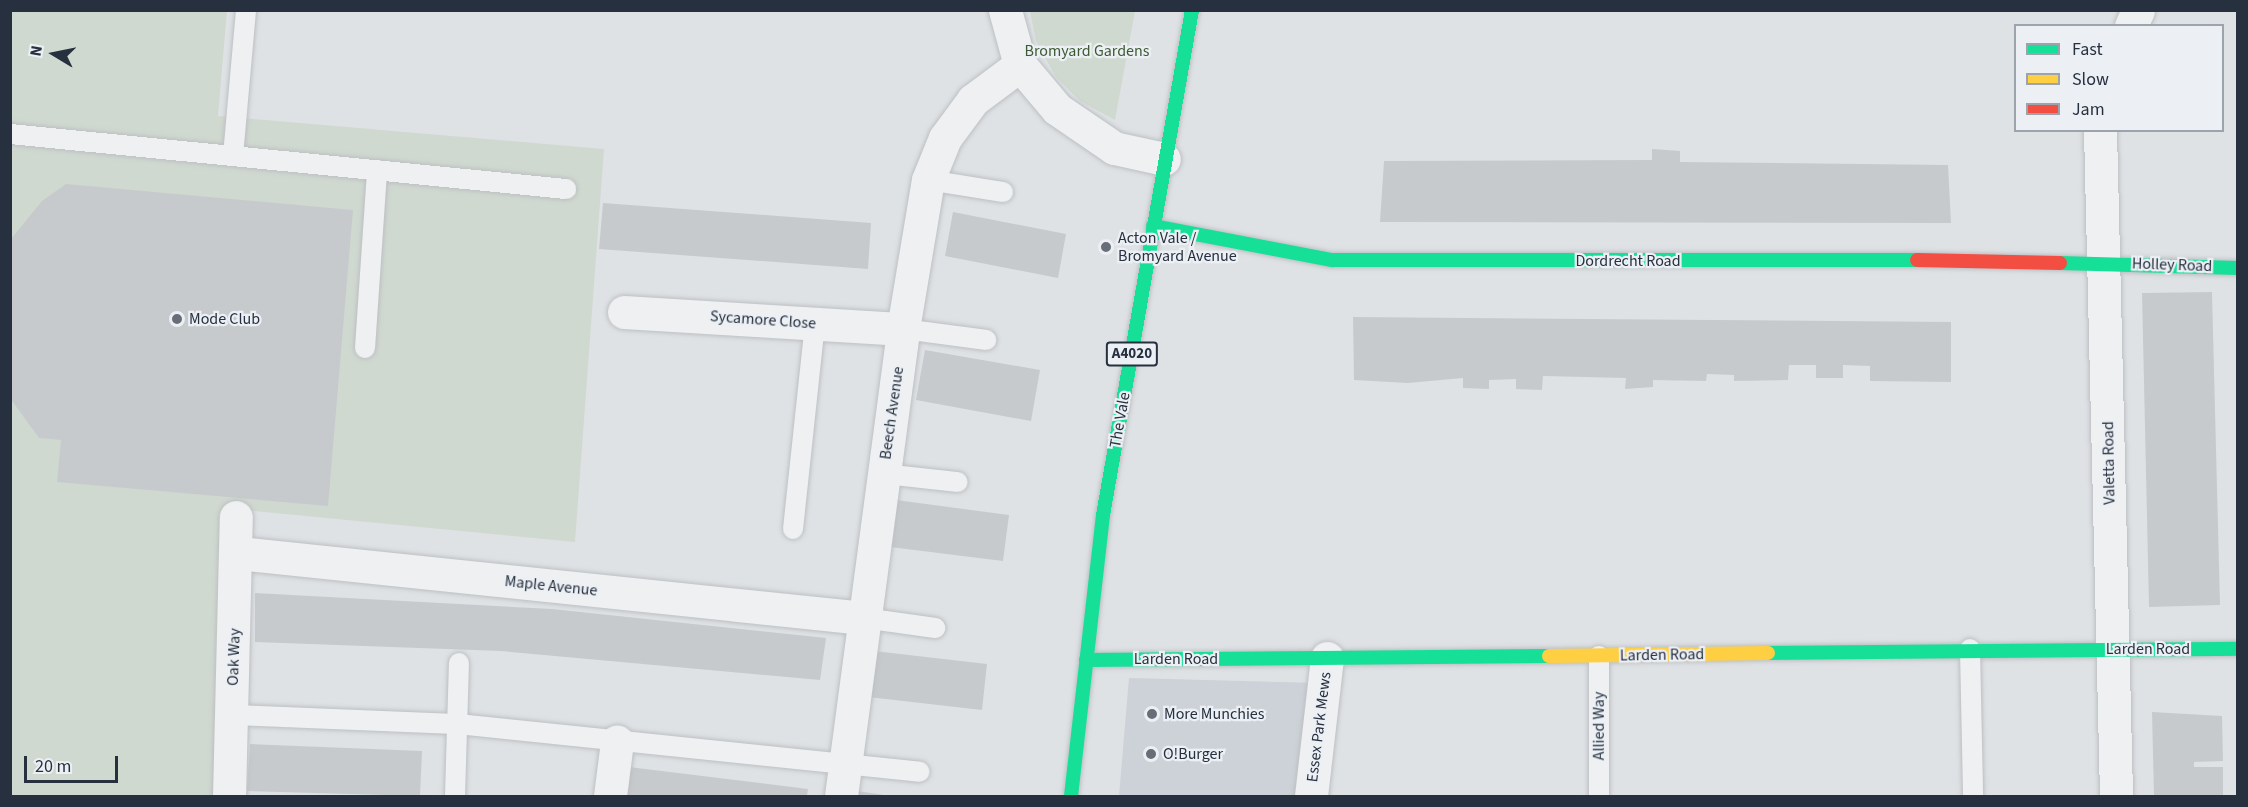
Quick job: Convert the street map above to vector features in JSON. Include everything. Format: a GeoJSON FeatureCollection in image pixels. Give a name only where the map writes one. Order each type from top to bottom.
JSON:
{"type":"FeatureCollection","features":[{"type":"Feature","properties":{"kind":"street"},"geometry":{"type":"LineString","coordinates":[[1005,10],[1020,65],[1056,109],[1114,148],[1164,159]]}},
{"type":"Feature","properties":{"kind":"street","name":"The Vale"},"geometry":{"type":"LineString","coordinates":[[1071,796],[1103,515],[1192,10]]}},
{"type":"Feature","properties":{"kind":"street"},"geometry":{"type":"LineString","coordinates":[[2132,24],[2138,10]]}},
{"type":"Feature","properties":{"kind":"street","name":"Beech Avenue"},"geometry":{"type":"LineString","coordinates":[[841,796],[903,329],[928,180],[945,138],[973,100],[1020,65]]}},
{"type":"Feature","properties":{"kind":"street","name":"Valetta Road"},"geometry":{"type":"LineString","coordinates":[[2100,132],[2106,262],[2116,796]]}},
{"type":"Feature","properties":{"kind":"street","name":"Dordrecht Road"},"geometry":{"type":"LineString","coordinates":[[1153,226],[1332,260],[2106,262]]}},
{"type":"Feature","properties":{"kind":"street","name":"Holley Road"},"geometry":{"type":"LineString","coordinates":[[2106,262],[2238,268]]}},
{"type":"Feature","properties":{"kind":"street","name":"Sycamore Close"},"geometry":{"type":"LineString","coordinates":[[624,312],[903,329]]}},
{"type":"Feature","properties":{"kind":"street","name":"Oak Way"},"geometry":{"type":"LineString","coordinates":[[229,796],[238,553],[236,517]]}},
{"type":"Feature","properties":{"kind":"street","name":"Maple Avenue"},"geometry":{"type":"LineString","coordinates":[[238,553],[864,618]]}},
{"type":"Feature","properties":{"kind":"street","name":"Larden Road"},"geometry":{"type":"LineString","coordinates":[[1086,660],[1599,656],[1970,649],[2238,649]]}},
{"type":"Feature","properties":{"kind":"street","name":"Essex Park Mews"},"geometry":{"type":"LineString","coordinates":[[1311,796],[1327,658]]}},
{"type":"Feature","properties":{"kind":"street"},"geometry":{"type":"LineString","coordinates":[[610,796],[617,741]]}},
{"type":"Feature","properties":{"kind":"lane"},"geometry":{"type":"LineString","coordinates":[[233,156],[246,10]]}},
{"type":"Feature","properties":{"kind":"lane"},"geometry":{"type":"LineString","coordinates":[[10,134],[566,189]]}},
{"type":"Feature","properties":{"kind":"lane"},"geometry":{"type":"LineString","coordinates":[[365,348],[377,170]]}},
{"type":"Feature","properties":{"kind":"lane"},"geometry":{"type":"LineString","coordinates":[[928,180],[1003,192]]}},
{"type":"Feature","properties":{"kind":"lane"},"geometry":{"type":"LineString","coordinates":[[793,529],[815,324]]}},
{"type":"Feature","properties":{"kind":"lane"},"geometry":{"type":"LineString","coordinates":[[903,329],[986,340]]}},
{"type":"Feature","properties":{"kind":"lane"},"geometry":{"type":"LineString","coordinates":[[884,474],[958,483]]}},
{"type":"Feature","properties":{"kind":"lane"},"geometry":{"type":"LineString","coordinates":[[864,618],[935,628]]}},
{"type":"Feature","properties":{"kind":"lane"},"geometry":{"type":"LineString","coordinates":[[1970,649],[1973,796]]}},
{"type":"Feature","properties":{"kind":"lane","name":"Allied Way"},"geometry":{"type":"LineString","coordinates":[[1599,656],[1599,796]]}},
{"type":"Feature","properties":{"kind":"lane"},"geometry":{"type":"LineString","coordinates":[[455,796],[459,663]]}},
{"type":"Feature","properties":{"kind":"lane"},"geometry":{"type":"LineString","coordinates":[[232,715],[458,724],[920,772]]}},
{"type":"Feature","properties":{"kind":"shaded area"},"geometry":{"type":"Polygon","coordinates":[[[1129,678],[1322,683],[1308,796],[1119,796],[1129,678]]]}},
{"type":"Feature","properties":{"kind":"green space"},"geometry":{"type":"Polygon","coordinates":[[[10,11],[227,11],[218,116],[604,149],[575,542],[224,508],[215,796],[11,796],[10,11]]]}},
{"type":"Feature","properties":{"kind":"green space","name":"Bromyard Gardens"},"geometry":{"type":"Polygon","coordinates":[[[1030,11],[1135,11],[1115,120],[1080,101],[1056,77],[1036,41],[1030,11]]]}},
{"type":"Feature","properties":{"kind":"building"},"geometry":{"type":"Polygon","coordinates":[[[1652,149],[1680,151],[1680,162],[1948,165],[1951,223],[1380,222],[1384,161],[1652,160],[1652,149]]]}},
{"type":"Feature","properties":{"kind":"building","name":"Mode Club"},"geometry":{"type":"Polygon","coordinates":[[[66,184],[353,210],[328,506],[57,482],[61,440],[39,438],[10,398],[10,240],[42,201],[66,184]]]}},
{"type":"Feature","properties":{"kind":"building"},"geometry":{"type":"Polygon","coordinates":[[[603,203],[871,223],[868,269],[599,249],[603,203]]]}},
{"type":"Feature","properties":{"kind":"building"},"geometry":{"type":"Polygon","coordinates":[[[953,212],[1066,234],[1058,278],[945,256],[953,212]]]}},
{"type":"Feature","properties":{"kind":"building"},"geometry":{"type":"Polygon","coordinates":[[[2212,292],[2220,605],[2149,607],[2142,293],[2212,292]]]}},
{"type":"Feature","properties":{"kind":"building"},"geometry":{"type":"Polygon","coordinates":[[[1353,317],[1951,322],[1951,382],[1870,381],[1870,366],[1843,365],[1843,378],[1816,378],[1816,365],[1789,365],[1788,380],[1734,381],[1734,375],[1707,374],[1706,381],[1653,380],[1653,387],[1625,389],[1626,378],[1543,376],[1542,390],[1516,389],[1516,379],[1489,380],[1489,389],[1463,388],[1463,378],[1408,383],[1354,380],[1353,317]]]}},
{"type":"Feature","properties":{"kind":"building"},"geometry":{"type":"Polygon","coordinates":[[[925,350],[1040,370],[1031,421],[916,400],[925,350]]]}},
{"type":"Feature","properties":{"kind":"building"},"geometry":{"type":"Polygon","coordinates":[[[896,500],[1009,515],[1003,561],[890,547],[896,500]]]}},
{"type":"Feature","properties":{"kind":"building"},"geometry":{"type":"Polygon","coordinates":[[[255,593],[552,609],[826,638],[820,680],[501,651],[255,642],[255,593]]]}},
{"type":"Feature","properties":{"kind":"building"},"geometry":{"type":"Polygon","coordinates":[[[874,651],[987,664],[982,710],[868,697],[874,651]]]}},
{"type":"Feature","properties":{"kind":"building"},"geometry":{"type":"Polygon","coordinates":[[[2152,712],[2222,716],[2223,761],[2194,762],[2194,767],[2223,767],[2223,796],[2154,796],[2152,712]]]}},
{"type":"Feature","properties":{"kind":"building"},"geometry":{"type":"Polygon","coordinates":[[[250,744],[422,751],[420,796],[247,791],[250,744]]]}},
{"type":"Feature","properties":{"kind":"building"},"geometry":{"type":"Polygon","coordinates":[[[629,767],[808,789],[807,796],[626,796],[629,767]]]}},
{"type":"Feature","properties":{"kind":"building"},"geometry":{"type":"Polygon","coordinates":[[[857,791],[884,795],[884,796],[856,796],[857,791]]]}},
{"type":"Feature","properties":{"kind":"traffic: fast"},"geometry":{"type":"LineString","coordinates":[[1071,796],[1103,515],[1192,10]]}},
{"type":"Feature","properties":{"kind":"traffic: fast"},"geometry":{"type":"LineString","coordinates":[[1153,226],[1332,260],[1917,260]]}},
{"type":"Feature","properties":{"kind":"traffic: fast"},"geometry":{"type":"LineString","coordinates":[[2060,263],[2238,268]]}},
{"type":"Feature","properties":{"kind":"traffic: fast"},"geometry":{"type":"LineString","coordinates":[[1768,653],[2238,649]]}},
{"type":"Feature","properties":{"kind":"traffic: fast"},"geometry":{"type":"LineString","coordinates":[[1086,660],[1549,656]]}},
{"type":"Feature","properties":{"kind":"traffic: slow"},"geometry":{"type":"LineString","coordinates":[[1549,656],[1768,653]]}},
{"type":"Feature","properties":{"kind":"traffic: jam"},"geometry":{"type":"LineString","coordinates":[[1917,260],[2060,263]]}},
{"type":"Feature","properties":{"kind":"place","name":"Acton Vale / Bromyard Avenue"},"geometry":{"type":"Point","coordinates":[1106,247]}},
{"type":"Feature","properties":{"kind":"place","name":"Mode Club"},"geometry":{"type":"Point","coordinates":[177,319]}},
{"type":"Feature","properties":{"kind":"place","name":"More Munchies"},"geometry":{"type":"Point","coordinates":[1152,714]}},
{"type":"Feature","properties":{"kind":"place","name":"O!Burger"},"geometry":{"type":"Point","coordinates":[1151,754]}}]}
